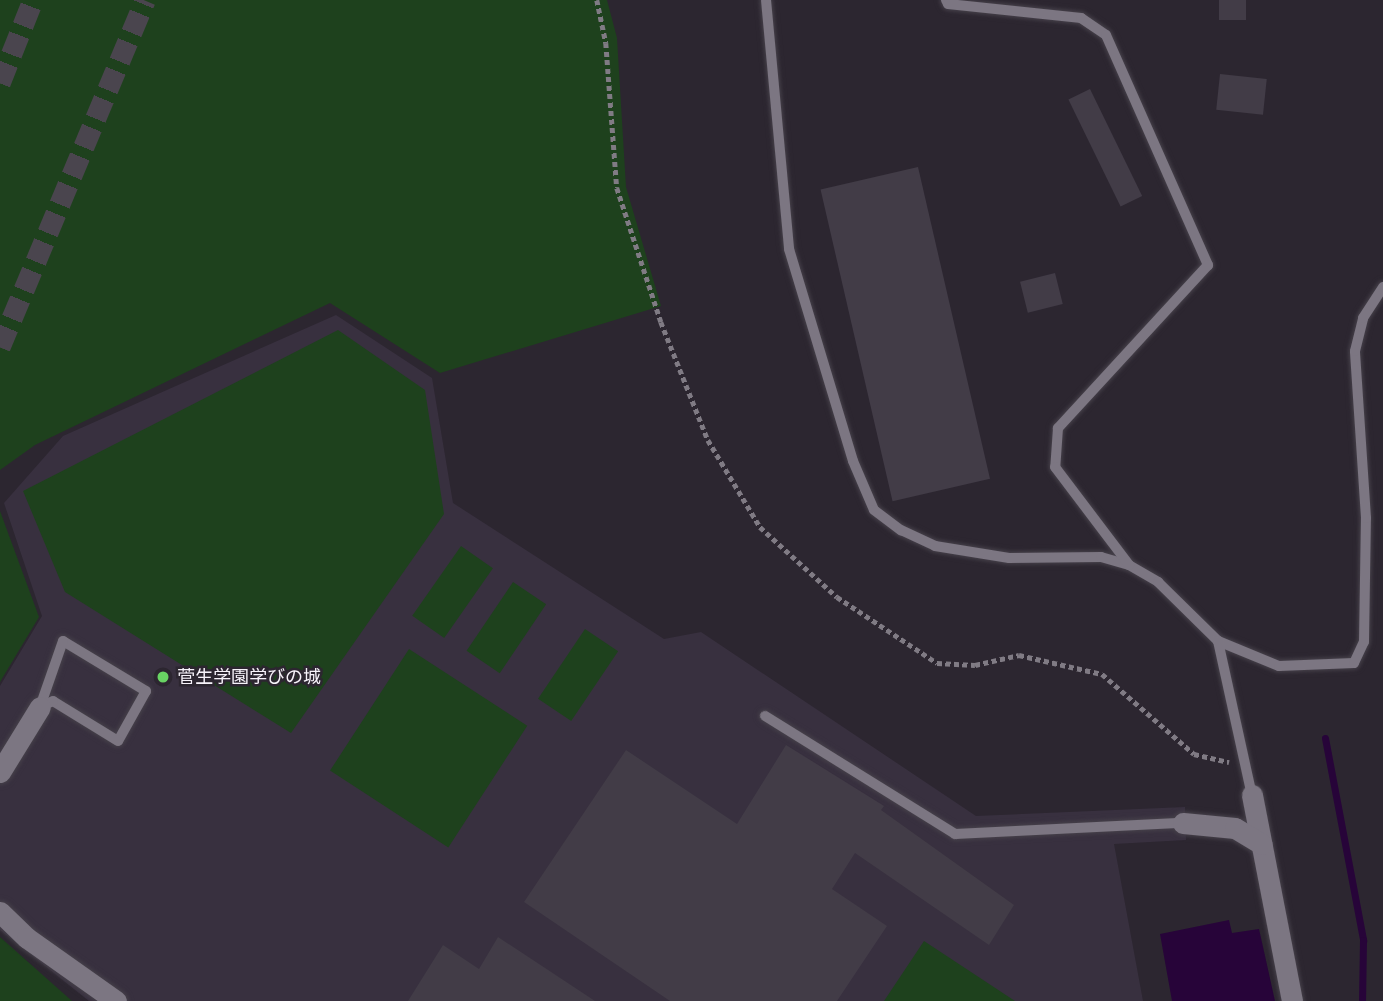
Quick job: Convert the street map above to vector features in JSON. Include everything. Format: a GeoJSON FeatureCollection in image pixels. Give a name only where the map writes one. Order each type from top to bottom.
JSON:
{"type":"FeatureCollection","features":[{"type":"Feature","properties":{"kind":"street"},"geometry":{"type":"LineString","coordinates":[[0,772],[40,707]]}},
{"type":"Feature","properties":{"kind":"street"},"geometry":{"type":"LineString","coordinates":[[1252,795],[1292,1001]]}},
{"type":"Feature","properties":{"kind":"street"},"geometry":{"type":"LineString","coordinates":[[1183,823],[1234,828],[1262,845]]}},
{"type":"Feature","properties":{"kind":"street"},"geometry":{"type":"LineString","coordinates":[[0,912],[27,938],[116,1001]]}},
{"type":"Feature","properties":{"kind":"lane"},"geometry":{"type":"LineString","coordinates":[[766,0],[789,249],[853,461],[874,510],[901,530],[935,546],[1009,558],[1101,557],[1129,565],[1158,582],[1218,641],[1279,666],[1354,663],[1364,642],[1366,518],[1355,351],[1363,318],[1383,287]]}},
{"type":"Feature","properties":{"kind":"lane"},"geometry":{"type":"LineString","coordinates":[[946,0],[948,4],[1081,18],[1106,36],[1208,265],[1058,428],[1055,467],[1129,565]]}},
{"type":"Feature","properties":{"kind":"lane"},"geometry":{"type":"LineString","coordinates":[[63,641],[146,691],[118,741],[52,701],[40,707],[63,641]]}},
{"type":"Feature","properties":{"kind":"lane"},"geometry":{"type":"LineString","coordinates":[[1218,641],[1252,795]]}},
{"type":"Feature","properties":{"kind":"lane"},"geometry":{"type":"LineString","coordinates":[[765,716],[956,835],[1183,823]]}},
{"type":"Feature","properties":{"kind":"path"},"geometry":{"type":"LineString","coordinates":[[597,0],[606,44],[617,188],[660,322],[708,440],[760,527],[837,597],[937,663],[975,665],[1019,654],[1102,674],[1194,754],[1229,764]]}},
{"type":"Feature","properties":{"kind":"shaded area","name":"菅生学園学びの城"},"geometry":{"type":"Polygon","coordinates":[[[336,315],[432,378],[453,503],[664,639],[701,632],[976,816],[1185,807],[1186,840],[1114,844],[1143,1001],[89,1001],[0,930],[0,686],[42,616],[4,503],[63,436],[336,315]]]}},
{"type":"Feature","properties":{"kind":"shaded area"},"geometry":{"type":"Polygon","coordinates":[[[1229,920],[1232,933],[1259,929],[1275,1001],[1172,1001],[1160,934],[1229,920]]]}},
{"type":"Feature","properties":{"kind":"green space"},"geometry":{"type":"Polygon","coordinates":[[[0,0],[607,0],[617,38],[626,187],[661,306],[440,373],[330,303],[35,445],[0,470],[0,0]]]}},
{"type":"Feature","properties":{"kind":"green space"},"geometry":{"type":"Polygon","coordinates":[[[338,330],[425,390],[444,514],[291,733],[65,592],[23,491],[338,330]]]}},
{"type":"Feature","properties":{"kind":"green space"},"geometry":{"type":"Polygon","coordinates":[[[0,511],[39,617],[0,682],[0,511]]]}},
{"type":"Feature","properties":{"kind":"green space"},"geometry":{"type":"Polygon","coordinates":[[[461,546],[493,568],[444,638],[412,616],[461,546]]]}},
{"type":"Feature","properties":{"kind":"green space"},"geometry":{"type":"Polygon","coordinates":[[[513,582],[546,604],[500,673],[467,651],[513,582]]]}},
{"type":"Feature","properties":{"kind":"green space"},"geometry":{"type":"Polygon","coordinates":[[[585,629],[618,651],[571,721],[538,699],[585,629]]]}},
{"type":"Feature","properties":{"kind":"green space"},"geometry":{"type":"Polygon","coordinates":[[[409,649],[527,726],[448,847],[330,771],[409,649]]]}},
{"type":"Feature","properties":{"kind":"green space"},"geometry":{"type":"Polygon","coordinates":[[[0,937],[72,1001],[0,1001],[0,937]]]}},
{"type":"Feature","properties":{"kind":"green space"},"geometry":{"type":"Polygon","coordinates":[[[924,941],[1015,1001],[884,1001],[924,941]]]}},
{"type":"Feature","properties":{"kind":"building"},"geometry":{"type":"Polygon","coordinates":[[[1219,0],[1246,0],[1246,20],[1219,20],[1219,0]]]}},
{"type":"Feature","properties":{"kind":"building"},"geometry":{"type":"Polygon","coordinates":[[[1220,74],[1267,79],[1263,115],[1216,110],[1220,74]]]}},
{"type":"Feature","properties":{"kind":"building"},"geometry":{"type":"Polygon","coordinates":[[[1090,89],[1142,196],[1121,206],[1068,100],[1090,89]]]}},
{"type":"Feature","properties":{"kind":"building"},"geometry":{"type":"Polygon","coordinates":[[[918,167],[990,479],[893,501],[821,189],[918,167]]]}},
{"type":"Feature","properties":{"kind":"building"},"geometry":{"type":"Polygon","coordinates":[[[1055,273],[1063,304],[1028,313],[1020,282],[1055,273]]]}},
{"type":"Feature","properties":{"kind":"building"},"geometry":{"type":"Polygon","coordinates":[[[786,745],[884,806],[881,810],[1014,905],[989,945],[855,853],[832,889],[887,926],[837,1001],[670,1001],[524,902],[626,750],[737,824],[786,745]]]}},
{"type":"Feature","properties":{"kind":"building"},"geometry":{"type":"Polygon","coordinates":[[[498,937],[595,1001],[408,1001],[443,945],[479,969],[498,937]]]}},
{"type":"Feature","properties":{"kind":"waterway"},"geometry":{"type":"LineString","coordinates":[[1325,738],[1363,940],[1362,1001]]}},
{"type":"Feature","properties":{"kind":"tunnel"},"geometry":{"type":"LineString","coordinates":[[0,83],[33,0]]}},
{"type":"Feature","properties":{"kind":"tunnel"},"geometry":{"type":"LineString","coordinates":[[0,347],[145,0]]}},
{"type":"Feature","properties":{"kind":"place","name":"菅生学園学びの城"},"geometry":{"type":"Point","coordinates":[163,677]}}]}
